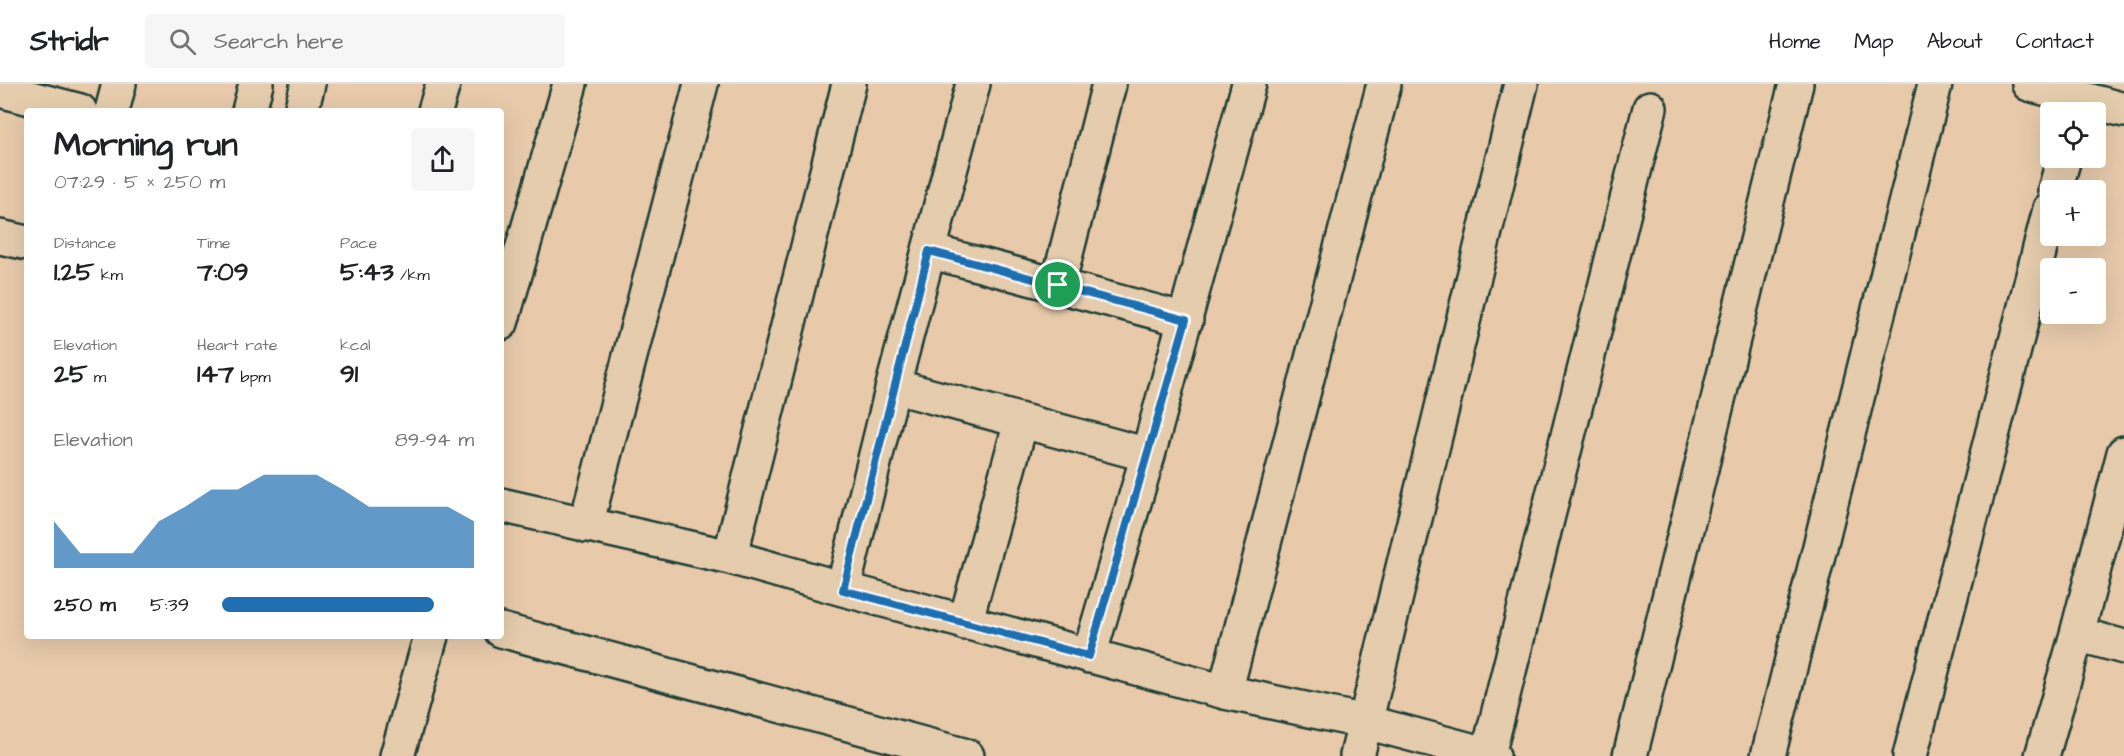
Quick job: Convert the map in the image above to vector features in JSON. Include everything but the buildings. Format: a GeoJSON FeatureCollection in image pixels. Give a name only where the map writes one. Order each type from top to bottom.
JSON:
{"type":"FeatureCollection","features":[{"type":"Feature","properties":{"kind":"street"},"geometry":{"type":"LineString","coordinates":[[113,108],[119,84]]}},
{"type":"Feature","properties":{"kind":"street"},"geometry":{"type":"LineString","coordinates":[[250,108],[256,84]]}},
{"type":"Feature","properties":{"kind":"street"},"geometry":{"type":"LineString","coordinates":[[302,108],[308,84]]}},
{"type":"Feature","properties":{"kind":"street"},"geometry":{"type":"LineString","coordinates":[[436,108],[442,84]]}},
{"type":"Feature","properties":{"kind":"street"},"geometry":{"type":"LineString","coordinates":[[504,314],[570,84]]}},
{"type":"Feature","properties":{"kind":"street"},"geometry":{"type":"LineString","coordinates":[[586,525],[701,84]]}},
{"type":"Feature","properties":{"kind":"street"},"geometry":{"type":"LineString","coordinates":[[730,557],[849,84]]}},
{"type":"Feature","properties":{"kind":"street"},"geometry":{"type":"LineString","coordinates":[[843,590],[893,386],[973,84]]}},
{"type":"Feature","properties":{"kind":"street"},"geometry":{"type":"LineString","coordinates":[[1058,285],[1109,84]]}},
{"type":"Feature","properties":{"kind":"street"},"geometry":{"type":"LineString","coordinates":[[1089,656],[1186,320],[1249,84]]}},
{"type":"Feature","properties":{"kind":"street"},"geometry":{"type":"LineString","coordinates":[[1225,692],[1384,84]]}},
{"type":"Feature","properties":{"kind":"street"},"geometry":{"type":"LineString","coordinates":[[1357,756],[1521,84]]}},
{"type":"Feature","properties":{"kind":"street"},"geometry":{"type":"LineString","coordinates":[[1630,756],[1796,84]]}},
{"type":"Feature","properties":{"kind":"street"},"geometry":{"type":"LineString","coordinates":[[1768,756],[1935,84]]}},
{"type":"Feature","properties":{"kind":"street"},"geometry":{"type":"LineString","coordinates":[[2029,84],[2124,110]]}},
{"type":"Feature","properties":{"kind":"street"},"geometry":{"type":"LineString","coordinates":[[0,90],[69,108]]}},
{"type":"Feature","properties":{"kind":"street"},"geometry":{"type":"LineString","coordinates":[[504,505],[730,557],[843,590],[1225,692],[1366,722],[1491,755],[1650,108]]}},
{"type":"Feature","properties":{"kind":"street"},"geometry":{"type":"LineString","coordinates":[[0,237],[24,242]]}},
{"type":"Feature","properties":{"kind":"street"},"geometry":{"type":"LineString","coordinates":[[1910,756],[2041,246]]}},
{"type":"Feature","properties":{"kind":"street"},"geometry":{"type":"LineString","coordinates":[[929,251],[1186,320]]}},
{"type":"Feature","properties":{"kind":"street"},"geometry":{"type":"LineString","coordinates":[[893,386],[1148,455]]}},
{"type":"Feature","properties":{"kind":"street"},"geometry":{"type":"LineString","coordinates":[[965,623],[1021,422]]}},
{"type":"Feature","properties":{"kind":"street"},"geometry":{"type":"LineString","coordinates":[[2042,756],[2077,634],[2124,453]]}},
{"type":"Feature","properties":{"kind":"street"},"geometry":{"type":"LineString","coordinates":[[504,631],[967,756]]}},
{"type":"Feature","properties":{"kind":"street"},"geometry":{"type":"LineString","coordinates":[[2077,634],[2124,647]]}},
{"type":"Feature","properties":{"kind":"street"},"geometry":{"type":"LineString","coordinates":[[397,756],[430,639]]}},
{"type":"Feature","properties":{"kind":"route"},"geometry":{"type":"LineString","coordinates":[[929,251],[1058,285],[1186,320],[1089,656],[843,590],[929,251]]}}]}
